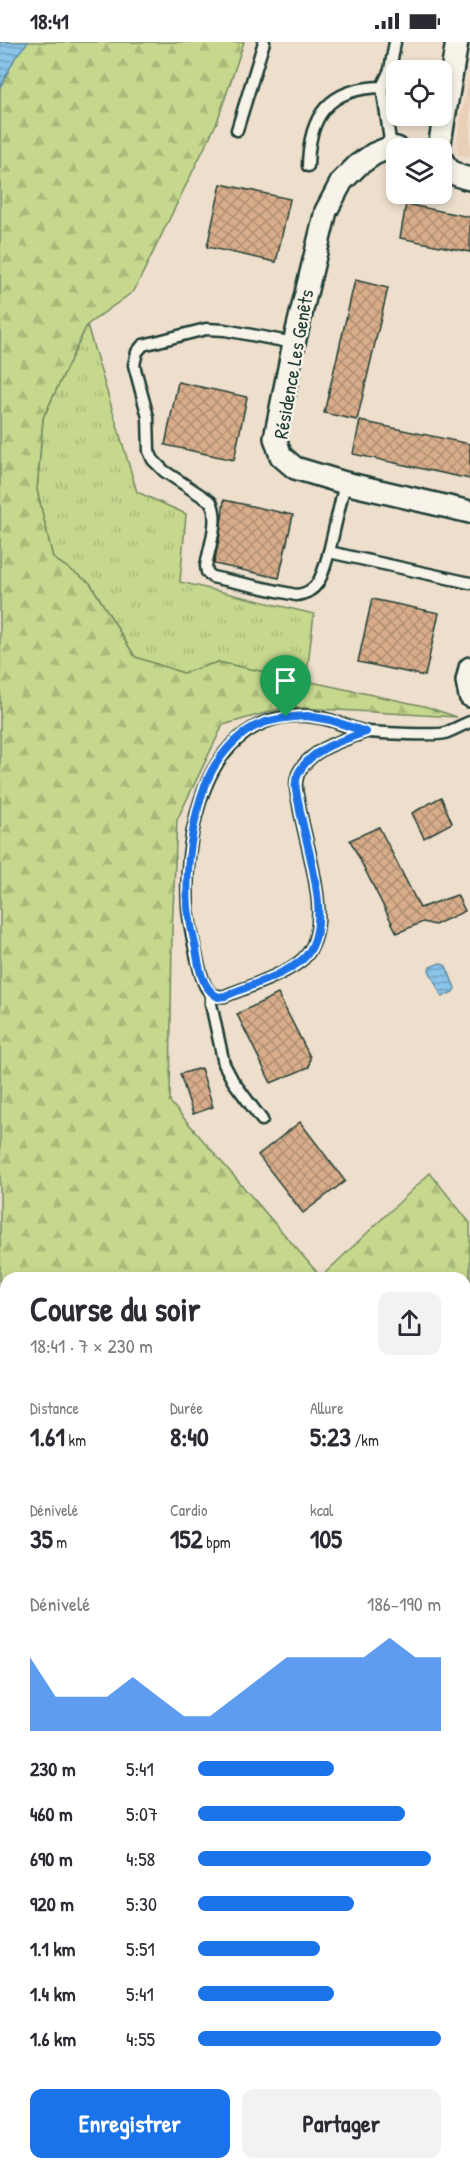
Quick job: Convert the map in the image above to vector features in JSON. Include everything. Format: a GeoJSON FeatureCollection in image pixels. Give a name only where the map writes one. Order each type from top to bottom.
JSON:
{"type":"FeatureCollection","features":[{"type":"Feature","properties":{"kind":"street"},"geometry":{"type":"LineString","coordinates":[[441,138],[458,42]]}},
{"type":"Feature","properties":{"kind":"street","name":"Résidence Les Genêts"},"geometry":{"type":"LineString","coordinates":[[386,150],[374,154],[358,165],[342,181],[326,211],[294,343],[275,438],[281,456],[295,468],[345,483],[470,512]]}},
{"type":"Feature","properties":{"kind":"street"},"geometry":{"type":"LineString","coordinates":[[452,172],[470,179]]}},
{"type":"Feature","properties":{"kind":"street"},"geometry":{"type":"LineString","coordinates":[[470,668],[467,681],[470,696]]}},
{"type":"Feature","properties":{"kind":"lane"},"geometry":{"type":"LineString","coordinates":[[237,130],[264,42]]}},
{"type":"Feature","properties":{"kind":"lane"},"geometry":{"type":"LineString","coordinates":[[392,138],[382,87],[390,70],[395,42]]}},
{"type":"Feature","properties":{"kind":"lane"},"geometry":{"type":"LineString","coordinates":[[308,166],[308,146],[312,129],[330,103],[353,89],[382,87]]}},
{"type":"Feature","properties":{"kind":"lane"},"geometry":{"type":"LineString","coordinates":[[294,343],[225,330],[206,329],[143,345],[137,352],[135,365],[148,417],[148,440],[153,460],[164,471],[211,502],[214,508],[206,567],[212,577],[296,595],[305,594],[319,583],[345,483]]}},
{"type":"Feature","properties":{"kind":"lane"},"geometry":{"type":"LineString","coordinates":[[328,552],[470,584]]}},
{"type":"Feature","properties":{"kind":"lane"},"geometry":{"type":"LineString","coordinates":[[366,732],[327,747],[309,759],[298,774],[296,787],[300,816],[312,861],[320,921],[312,947],[294,966],[225,996],[218,997],[211,993],[206,987],[197,958],[188,908],[189,869],[196,815],[207,784],[219,759],[236,740],[266,720],[307,716],[330,720],[366,732],[443,734],[470,722]]}},
{"type":"Feature","properties":{"kind":"lane"},"geometry":{"type":"LineString","coordinates":[[211,993],[211,1004],[224,1064],[233,1081],[262,1120]]}},
{"type":"Feature","properties":{"kind":"shaded area"},"geometry":{"type":"Polygon","coordinates":[[[470,72],[470,157],[458,155],[457,138],[470,72]]]}},
{"type":"Feature","properties":{"kind":"green space"},"geometry":{"type":"Polygon","coordinates":[[[0,42],[244,42],[217,122],[134,291],[87,325],[43,418],[37,490],[53,558],[90,583],[135,657],[183,673],[218,662],[424,706],[457,717],[286,707],[223,725],[177,820],[172,931],[170,1102],[317,1272],[0,1272],[0,42]]]}},
{"type":"Feature","properties":{"kind":"green space"},"geometry":{"type":"Polygon","coordinates":[[[87,325],[137,492],[186,514],[180,582],[314,614],[306,681],[218,662],[183,673],[135,657],[90,583],[53,558],[37,490],[43,418],[87,325]]]}},
{"type":"Feature","properties":{"kind":"green space"},"geometry":{"type":"Polygon","coordinates":[[[430,1173],[470,1223],[470,1272],[326,1272],[430,1173]]]}},
{"type":"Feature","properties":{"kind":"water"},"geometry":{"type":"Polygon","coordinates":[[[0,42],[28,42],[16,56],[0,88],[0,42]]]}},
{"type":"Feature","properties":{"kind":"water"},"geometry":{"type":"Polygon","coordinates":[[[440,963],[446,966],[455,988],[453,992],[442,997],[429,970],[430,967],[440,963]]]}},
{"type":"Feature","properties":{"kind":"building"},"geometry":{"type":"Polygon","coordinates":[[[221,184],[290,199],[276,262],[207,247],[221,184]]]}},
{"type":"Feature","properties":{"kind":"building"},"geometry":{"type":"Polygon","coordinates":[[[406,204],[470,217],[470,252],[400,238],[406,204]]]}},
{"type":"Feature","properties":{"kind":"building"},"geometry":{"type":"Polygon","coordinates":[[[355,280],[388,288],[357,420],[324,413],[355,280]]]}},
{"type":"Feature","properties":{"kind":"building"},"geometry":{"type":"Polygon","coordinates":[[[178,382],[247,397],[234,460],[165,445],[178,382]]]}},
{"type":"Feature","properties":{"kind":"building"},"geometry":{"type":"Polygon","coordinates":[[[360,421],[470,444],[470,479],[353,454],[360,421]]]}},
{"type":"Feature","properties":{"kind":"building"},"geometry":{"type":"Polygon","coordinates":[[[224,500],[293,515],[279,578],[214,564],[224,500]]]}},
{"type":"Feature","properties":{"kind":"building"},"geometry":{"type":"Polygon","coordinates":[[[372,599],[439,613],[425,676],[358,662],[372,599]]]}},
{"type":"Feature","properties":{"kind":"building"},"geometry":{"type":"Polygon","coordinates":[[[441,797],[452,823],[424,838],[412,813],[441,797]]]}},
{"type":"Feature","properties":{"kind":"building"},"geometry":{"type":"Polygon","coordinates":[[[379,827],[420,908],[457,895],[465,911],[435,925],[423,922],[397,933],[350,840],[379,827]]]}},
{"type":"Feature","properties":{"kind":"building"},"geometry":{"type":"Polygon","coordinates":[[[278,994],[310,1057],[309,1067],[271,1083],[237,1014],[278,994]]]}},
{"type":"Feature","properties":{"kind":"building"},"geometry":{"type":"Polygon","coordinates":[[[201,1068],[213,1107],[193,1114],[180,1074],[201,1068]]]}},
{"type":"Feature","properties":{"kind":"building"},"geometry":{"type":"Polygon","coordinates":[[[300,1122],[345,1181],[303,1213],[258,1155],[300,1122]]]}},
{"type":"Feature","properties":{"kind":"route"},"geometry":{"type":"LineString","coordinates":[[307,716],[330,720],[366,732],[327,747],[309,759],[298,774],[296,787],[300,816],[312,861],[320,921],[317,935],[304,958],[294,966],[218,997],[206,987],[197,958],[188,908],[191,841],[196,815],[219,759],[236,740],[266,720],[286,717],[307,716]]}}]}
